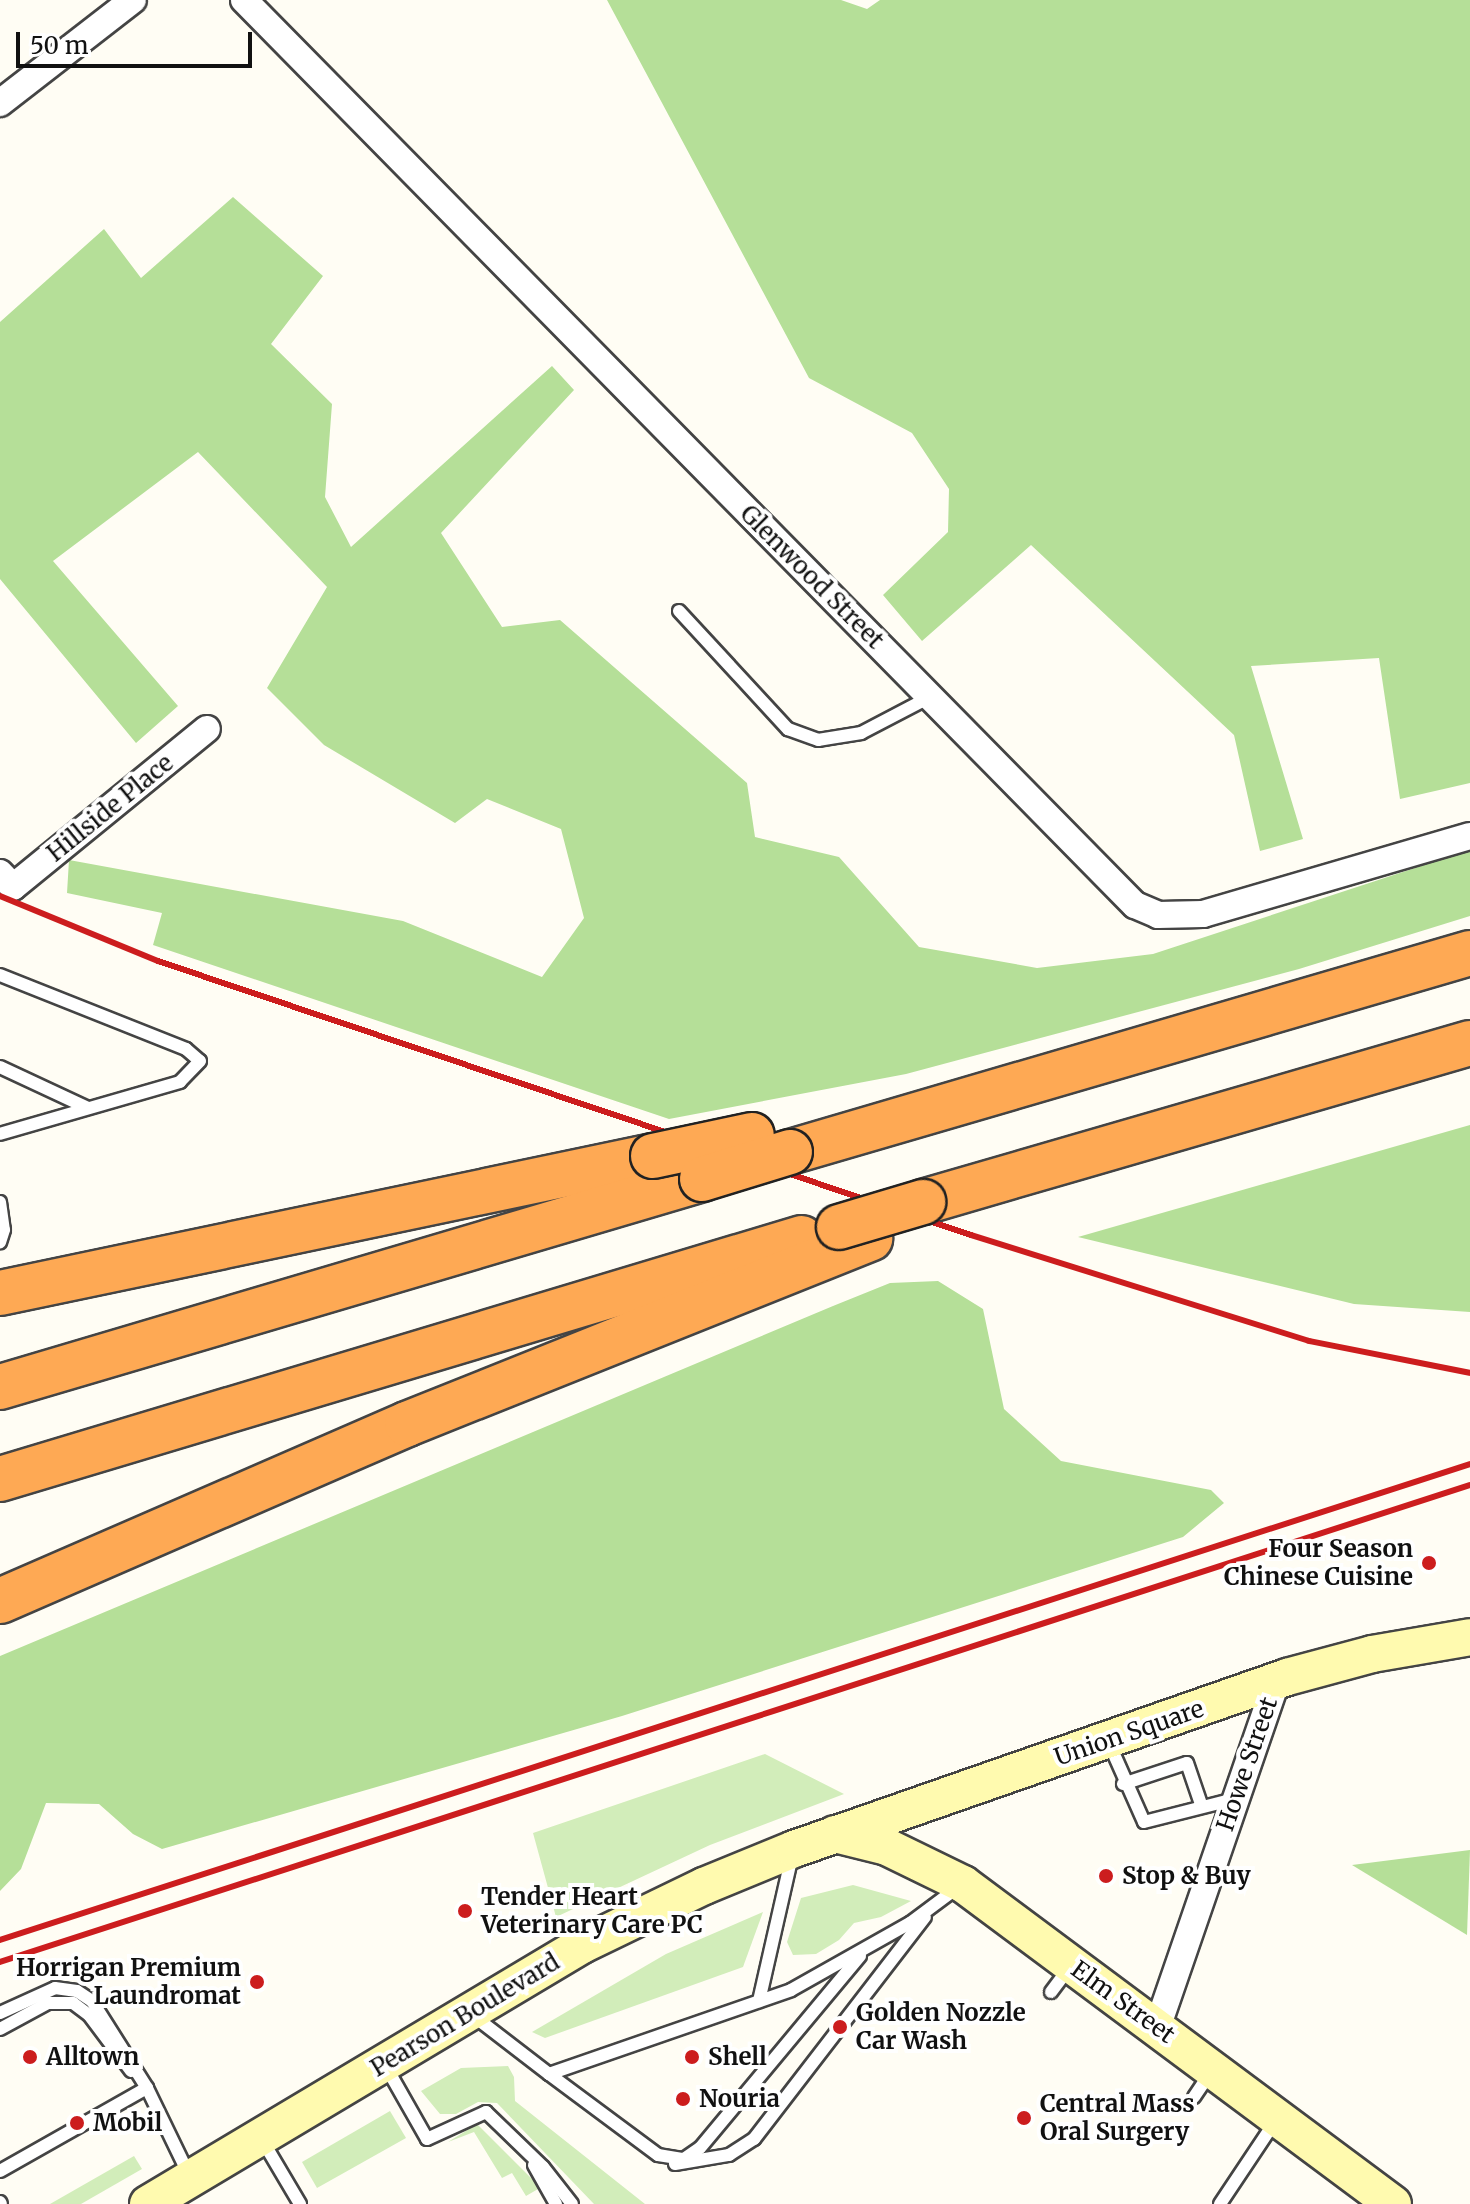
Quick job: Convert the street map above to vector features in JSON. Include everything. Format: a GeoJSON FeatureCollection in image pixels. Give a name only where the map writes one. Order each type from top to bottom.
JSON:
{"type":"FeatureCollection","features":[{"type":"Feature","properties":{"kind":"highway"},"geometry":{"type":"LineString","coordinates":[[0,1293],[653,1156],[771,1144],[1080,1066],[1470,953]]}},
{"type":"Feature","properties":{"kind":"highway"},"geometry":{"type":"LineString","coordinates":[[0,1479],[854,1233],[1082,1156],[1470,1043]]}},
{"type":"Feature","properties":{"kind":"highway"},"geometry":{"type":"LineString","coordinates":[[0,1387],[702,1179],[771,1144]]}},
{"type":"Feature","properties":{"kind":"highway"},"geometry":{"type":"LineString","coordinates":[[0,1601],[854,1233]]}},
{"type":"Feature","properties":{"kind":"main road","name":"Union Square"},"geometry":{"type":"LineString","coordinates":[[794,1849],[1276,1682],[1360,1657],[1470,1637]]}},
{"type":"Feature","properties":{"kind":"main road","name":"Elm Street"},"geometry":{"type":"LineString","coordinates":[[835,1834],[907,1854],[963,1884],[1062,1978],[1157,2028],[1204,2083],[1277,2117],[1385,2202]]}},
{"type":"Feature","properties":{"kind":"main road","name":"Pearson Boulevard"},"geometry":{"type":"LineString","coordinates":[[148,2204],[259,2135],[607,1931],[794,1849]]}},
{"type":"Feature","properties":{"kind":"street"},"geometry":{"type":"LineString","coordinates":[[0,103],[133,0]]}},
{"type":"Feature","properties":{"kind":"street","name":"Glenwood Street"},"geometry":{"type":"LineString","coordinates":[[244,0],[1116,890],[1158,915],[1203,914],[1470,836]]}},
{"type":"Feature","properties":{"kind":"street","name":"Hillside Place"},"geometry":{"type":"LineString","coordinates":[[7,880],[207,729]]}},
{"type":"Feature","properties":{"kind":"street","name":"Howe Street"},"geometry":{"type":"LineString","coordinates":[[1157,2028],[1276,1682]]}},
{"type":"Feature","properties":{"kind":"lane"},"geometry":{"type":"LineString","coordinates":[[679,611],[788,729],[818,740],[861,733],[930,697]]}},
{"type":"Feature","properties":{"kind":"lane"},"geometry":{"type":"LineString","coordinates":[[0,975],[186,1049],[200,1061],[180,1082],[0,1134]]}},
{"type":"Feature","properties":{"kind":"lane"},"geometry":{"type":"LineString","coordinates":[[0,1067],[88,1108]]}},
{"type":"Feature","properties":{"kind":"lane"},"geometry":{"type":"LineString","coordinates":[[0,1202],[4,1230],[0,1242]]}},
{"type":"Feature","properties":{"kind":"lane"},"geometry":{"type":"LineString","coordinates":[[1109,1741],[1123,1784],[1144,1822],[1235,1799]]}},
{"type":"Feature","properties":{"kind":"lane"},"geometry":{"type":"LineString","coordinates":[[1123,1784],[1187,1763],[1202,1807]]}},
{"type":"Feature","properties":{"kind":"lane"},"geometry":{"type":"LineString","coordinates":[[759,2001],[794,1849]]}},
{"type":"Feature","properties":{"kind":"lane"},"geometry":{"type":"LineString","coordinates":[[549,2074],[814,1979],[933,1906],[963,1884]]}},
{"type":"Feature","properties":{"kind":"lane"},"geometry":{"type":"LineString","coordinates":[[469,2012],[658,2155],[684,2166],[729,2155],[754,2139],[933,1906]]}},
{"type":"Feature","properties":{"kind":"lane"},"geometry":{"type":"LineString","coordinates":[[658,2155],[677,2161],[700,2148],[868,1947]]}},
{"type":"Feature","properties":{"kind":"lane"},"geometry":{"type":"LineString","coordinates":[[0,2013],[34,1993],[55,1988],[77,1991],[100,2011],[147,2088],[190,2178]]}},
{"type":"Feature","properties":{"kind":"lane"},"geometry":{"type":"LineString","coordinates":[[0,2029],[48,2003],[73,2003],[89,2015],[108,2047],[147,2088]]}},
{"type":"Feature","properties":{"kind":"lane"},"geometry":{"type":"LineString","coordinates":[[384,2064],[427,2139],[486,2112],[525,2149],[572,2204]]}},
{"type":"Feature","properties":{"kind":"lane"},"geometry":{"type":"LineString","coordinates":[[2,2166],[147,2088]]}},
{"type":"Feature","properties":{"kind":"lane"},"geometry":{"type":"LineString","coordinates":[[1220,2204],[1277,2117]]}},
{"type":"Feature","properties":{"kind":"lane"},"geometry":{"type":"LineString","coordinates":[[259,2135],[300,2204]]}},
{"type":"Feature","properties":{"kind":"lane"},"geometry":{"type":"LineString","coordinates":[[525,2149],[556,2204]]}},
{"type":"Feature","properties":{"kind":"green space"},"geometry":{"type":"Polygon","coordinates":[[[607,0],[841,0],[867,9],[880,0],[1470,0],[1470,783],[1400,799],[1379,658],[1251,666],[1303,839],[1260,851],[1234,735],[1031,545],[922,641],[883,595],[948,532],[949,489],[912,433],[809,378],[607,0]]]}},
{"type":"Feature","properties":{"kind":"green space"},"geometry":{"type":"Polygon","coordinates":[[[233,197],[323,276],[271,344],[332,404],[325,497],[351,547],[552,366],[574,390],[441,533],[502,627],[560,620],[747,783],[755,837],[839,857],[919,947],[1037,968],[1153,954],[1470,850],[1470,916],[1299,969],[906,1074],[669,1119],[153,945],[162,913],[67,893],[69,860],[403,921],[542,977],[584,918],[561,829],[487,799],[455,823],[324,745],[267,688],[327,587],[198,452],[53,561],[178,706],[136,743],[0,579],[0,322],[104,229],[141,278],[233,197]]]}},
{"type":"Feature","properties":{"kind":"green space"},"geometry":{"type":"Polygon","coordinates":[[[1470,1125],[1470,1312],[1354,1304],[1078,1237],[1470,1125]]]}},
{"type":"Feature","properties":{"kind":"green space"},"geometry":{"type":"Polygon","coordinates":[[[938,1281],[983,1309],[1004,1409],[1061,1461],[1211,1490],[1224,1503],[1183,1537],[622,1716],[162,1849],[133,1834],[99,1804],[46,1803],[21,1869],[0,1891],[0,1656],[890,1283],[938,1281]]]}},
{"type":"Feature","properties":{"kind":"green space"},"geometry":{"type":"Polygon","coordinates":[[[765,1754],[844,1794],[710,1845],[556,1917],[533,1833],[765,1754]]]}},
{"type":"Feature","properties":{"kind":"green space"},"geometry":{"type":"Polygon","coordinates":[[[1470,1850],[1467,1935],[1352,1865],[1470,1850]]]}},
{"type":"Feature","properties":{"kind":"green space"},"geometry":{"type":"Polygon","coordinates":[[[853,1885],[911,1901],[881,1917],[854,1923],[839,1940],[816,1954],[793,1955],[787,1942],[801,1898],[853,1885]]]}},
{"type":"Feature","properties":{"kind":"green space"},"geometry":{"type":"Polygon","coordinates":[[[763,1912],[743,1967],[545,2038],[532,2032],[666,1954],[763,1912]]]}},
{"type":"Feature","properties":{"kind":"green space"},"geometry":{"type":"Polygon","coordinates":[[[508,2066],[514,2077],[515,2101],[645,2204],[594,2204],[497,2103],[478,2102],[456,2114],[440,2114],[421,2091],[461,2068],[508,2066]]]}},
{"type":"Feature","properties":{"kind":"green space"},"geometry":{"type":"Polygon","coordinates":[[[390,2111],[406,2138],[317,2188],[302,2162],[390,2111]]]}},
{"type":"Feature","properties":{"kind":"green space"},"geometry":{"type":"Polygon","coordinates":[[[477,2124],[534,2181],[538,2189],[526,2196],[512,2173],[502,2178],[474,2132],[448,2142],[477,2124]]]}},
{"type":"Feature","properties":{"kind":"green space"},"geometry":{"type":"Polygon","coordinates":[[[134,2156],[142,2169],[81,2204],[50,2204],[134,2156]]]}},
{"type":"Feature","properties":{"kind":"railway"},"geometry":{"type":"LineString","coordinates":[[0,896],[158,961],[971,1235],[1309,1341],[1470,1373]]}},
{"type":"Feature","properties":{"kind":"railway"},"geometry":{"type":"LineString","coordinates":[[0,1940],[1470,1464]]}},
{"type":"Feature","properties":{"kind":"railway"},"geometry":{"type":"LineString","coordinates":[[0,1962],[1470,1485]]}},
{"type":"Feature","properties":{"kind":"place","name":"Four Season Chinese Cuisine"},"geometry":{"type":"Point","coordinates":[1429,1563]}},
{"type":"Feature","properties":{"kind":"place","name":"Stop & Buy"},"geometry":{"type":"Point","coordinates":[1106,1876]}},
{"type":"Feature","properties":{"kind":"place","name":"Tender Heart Veterinary Care PC"},"geometry":{"type":"Point","coordinates":[465,1911]}},
{"type":"Feature","properties":{"kind":"place","name":"Horrigan Premium Laundromat"},"geometry":{"type":"Point","coordinates":[257,1982]}},
{"type":"Feature","properties":{"kind":"place","name":"Golden Nozzle Car Wash"},"geometry":{"type":"Point","coordinates":[840,2027]}},
{"type":"Feature","properties":{"kind":"place","name":"Alltown"},"geometry":{"type":"Point","coordinates":[30,2057]}},
{"type":"Feature","properties":{"kind":"place","name":"Shell"},"geometry":{"type":"Point","coordinates":[692,2057]}},
{"type":"Feature","properties":{"kind":"place","name":"Nouria"},"geometry":{"type":"Point","coordinates":[683,2099]}},
{"type":"Feature","properties":{"kind":"place","name":"Central Mass Oral Surgery"},"geometry":{"type":"Point","coordinates":[1024,2118]}},
{"type":"Feature","properties":{"kind":"place","name":"Mobil"},"geometry":{"type":"Point","coordinates":[77,2123]}}]}
